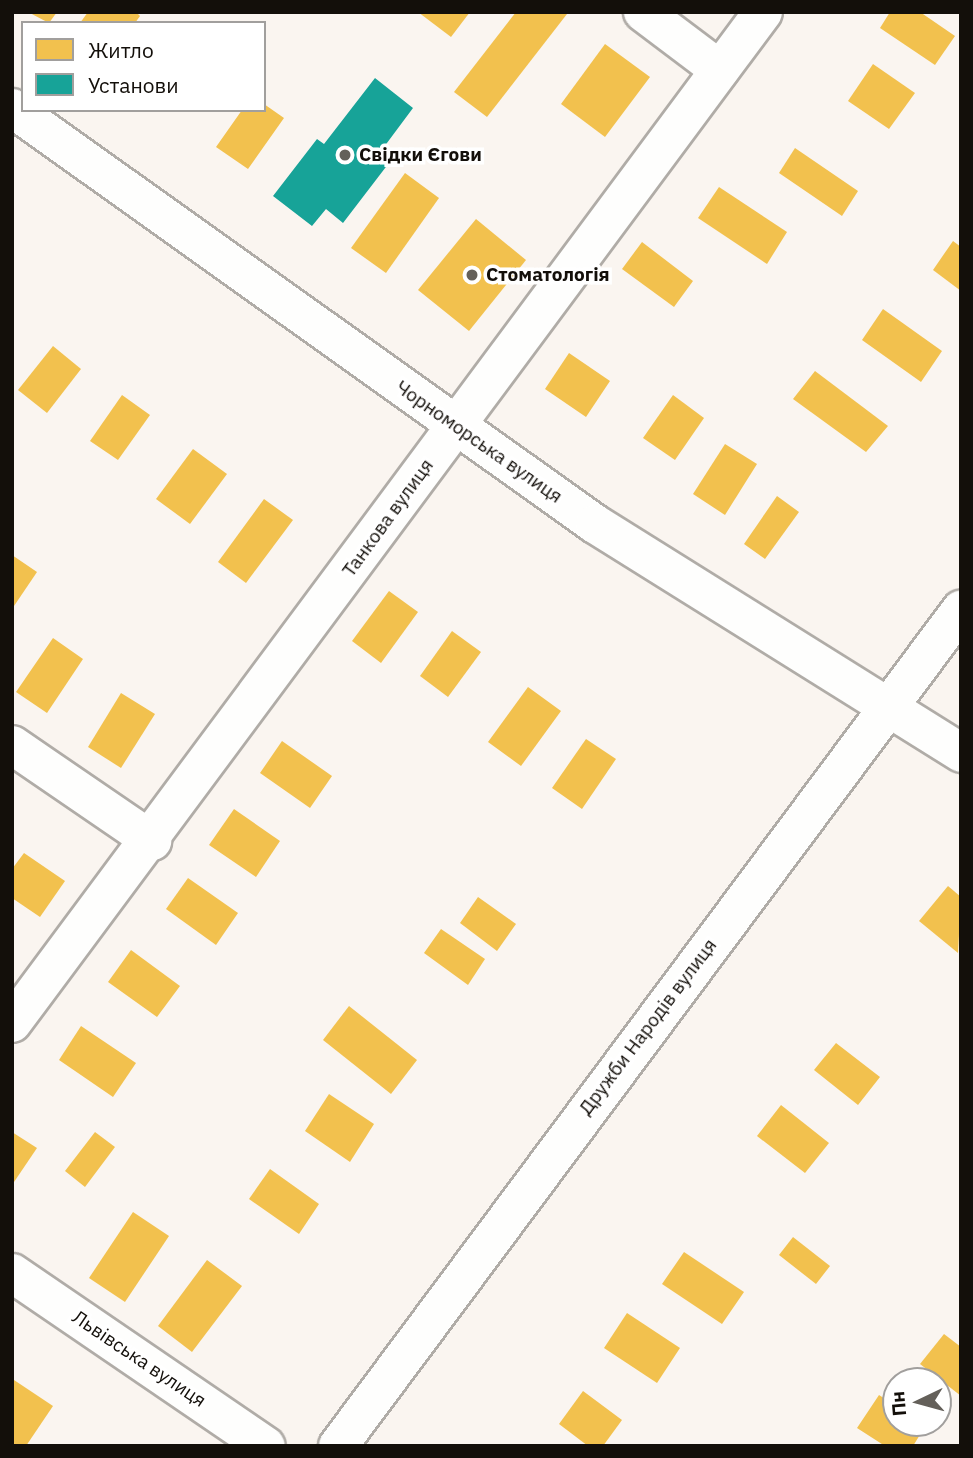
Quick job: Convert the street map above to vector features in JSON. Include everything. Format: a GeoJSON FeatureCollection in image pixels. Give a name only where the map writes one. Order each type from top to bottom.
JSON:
{"type":"FeatureCollection","features":[{"type":"Feature","properties":{"kind":"street"},"geometry":{"type":"LineString","coordinates":[[643,12],[720,69]]}},
{"type":"Feature","properties":{"kind":"street","name":"Танкова вулиця"},"geometry":{"type":"LineString","coordinates":[[12,1023],[152,841],[455,425],[763,12]]}},
{"type":"Feature","properties":{"kind":"street","name":"Чорноморська вулиця"},"geometry":{"type":"LineString","coordinates":[[12,108],[595,524],[961,753]]}},
{"type":"Feature","properties":{"kind":"street","name":"Дружби Народів вулиця"},"geometry":{"type":"LineString","coordinates":[[338,1446],[961,610]]}},
{"type":"Feature","properties":{"kind":"street"},"geometry":{"type":"LineString","coordinates":[[12,744],[152,841]]}},
{"type":"Feature","properties":{"kind":"street","name":"Львівська вулиця"},"geometry":{"type":"LineString","coordinates":[[12,1272],[266,1446]]}},
{"type":"Feature","properties":{"kind":"building: Житло"},"geometry":{"type":"Polygon","coordinates":[[[28,12],[57,12],[50,21],[28,12]]]}},
{"type":"Feature","properties":{"kind":"building: Житло"},"geometry":{"type":"Polygon","coordinates":[[[88,12],[136,12],[140,16],[136,21],[81,21],[88,12]]]}},
{"type":"Feature","properties":{"kind":"building: Житло"},"geometry":{"type":"Polygon","coordinates":[[[418,12],[470,12],[451,37],[418,12]]]}},
{"type":"Feature","properties":{"kind":"building: Житло"},"geometry":{"type":"Polygon","coordinates":[[[516,12],[567,14],[487,117],[454,92],[516,12]]]}},
{"type":"Feature","properties":{"kind":"building: Житло"},"geometry":{"type":"Polygon","coordinates":[[[890,12],[920,12],[955,36],[935,65],[880,28],[890,12]]]}},
{"type":"Feature","properties":{"kind":"building: Житло"},"geometry":{"type":"Polygon","coordinates":[[[605,44],[650,77],[605,137],[561,104],[605,44]]]}},
{"type":"Feature","properties":{"kind":"building: Житло"},"geometry":{"type":"Polygon","coordinates":[[[873,64],[915,93],[889,129],[848,101],[873,64]]]}},
{"type":"Feature","properties":{"kind":"building: Житло"},"geometry":{"type":"Polygon","coordinates":[[[266,105],[284,118],[248,169],[216,147],[241,112],[266,112],[266,105]]]}},
{"type":"Feature","properties":{"kind":"building: Житло"},"geometry":{"type":"Polygon","coordinates":[[[795,148],[858,191],[842,216],[779,173],[795,148]]]}},
{"type":"Feature","properties":{"kind":"building: Житло"},"geometry":{"type":"Polygon","coordinates":[[[405,173],[439,198],[386,273],[351,248],[405,173]]]}},
{"type":"Feature","properties":{"kind":"building: Житло"},"geometry":{"type":"Polygon","coordinates":[[[719,187],[787,232],[767,264],[698,218],[719,187]]]}},
{"type":"Feature","properties":{"kind":"building: Житло","name":"Стоматологія"},"geometry":{"type":"Polygon","coordinates":[[[476,219],[526,260],[469,331],[418,290],[476,219]]]}},
{"type":"Feature","properties":{"kind":"building: Житло"},"geometry":{"type":"Polygon","coordinates":[[[953,241],[961,247],[961,291],[933,270],[953,241]]]}},
{"type":"Feature","properties":{"kind":"building: Житло"},"geometry":{"type":"Polygon","coordinates":[[[642,242],[693,281],[674,307],[622,269],[642,242]]]}},
{"type":"Feature","properties":{"kind":"building: Житло"},"geometry":{"type":"Polygon","coordinates":[[[883,309],[942,351],[921,382],[862,340],[883,309]]]}},
{"type":"Feature","properties":{"kind":"building: Житло"},"geometry":{"type":"Polygon","coordinates":[[[53,346],[81,369],[47,413],[18,390],[53,346]]]}},
{"type":"Feature","properties":{"kind":"building: Житло"},"geometry":{"type":"Polygon","coordinates":[[[569,353],[610,381],[586,417],[545,389],[569,353]]]}},
{"type":"Feature","properties":{"kind":"building: Житло"},"geometry":{"type":"Polygon","coordinates":[[[815,371],[888,426],[866,452],[793,399],[815,371]]]}},
{"type":"Feature","properties":{"kind":"building: Житло"},"geometry":{"type":"Polygon","coordinates":[[[122,395],[150,415],[118,460],[90,441],[122,395]]]}},
{"type":"Feature","properties":{"kind":"building: Житло"},"geometry":{"type":"Polygon","coordinates":[[[673,395],[704,418],[675,460],[643,438],[673,395]]]}},
{"type":"Feature","properties":{"kind":"building: Житло"},"geometry":{"type":"Polygon","coordinates":[[[725,444],[757,464],[725,515],[693,494],[725,444]]]}},
{"type":"Feature","properties":{"kind":"building: Житло"},"geometry":{"type":"Polygon","coordinates":[[[193,449],[227,474],[190,524],[156,499],[193,449]]]}},
{"type":"Feature","properties":{"kind":"building: Житло"},"geometry":{"type":"Polygon","coordinates":[[[777,496],[799,512],[765,559],[744,544],[777,496]]]}},
{"type":"Feature","properties":{"kind":"building: Житло"},"geometry":{"type":"Polygon","coordinates":[[[264,499],[293,520],[246,583],[218,562],[264,499]]]}},
{"type":"Feature","properties":{"kind":"building: Житло"},"geometry":{"type":"Polygon","coordinates":[[[12,555],[37,572],[12,609],[12,555]]]}},
{"type":"Feature","properties":{"kind":"building: Житло"},"geometry":{"type":"Polygon","coordinates":[[[389,591],[418,612],[381,663],[352,641],[389,591]]]}},
{"type":"Feature","properties":{"kind":"building: Житло"},"geometry":{"type":"Polygon","coordinates":[[[452,631],[481,652],[448,697],[420,676],[452,631]]]}},
{"type":"Feature","properties":{"kind":"building: Житло"},"geometry":{"type":"Polygon","coordinates":[[[53,638],[83,659],[47,713],[16,692],[53,638]]]}},
{"type":"Feature","properties":{"kind":"building: Житло"},"geometry":{"type":"Polygon","coordinates":[[[528,687],[561,711],[521,766],[488,742],[528,687]]]}},
{"type":"Feature","properties":{"kind":"building: Житло"},"geometry":{"type":"Polygon","coordinates":[[[121,693],[155,714],[121,768],[88,747],[121,693]]]}},
{"type":"Feature","properties":{"kind":"building: Житло"},"geometry":{"type":"Polygon","coordinates":[[[586,739],[616,759],[582,809],[552,788],[586,739]]]}},
{"type":"Feature","properties":{"kind":"building: Житло"},"geometry":{"type":"Polygon","coordinates":[[[282,741],[332,776],[310,808],[260,773],[282,741]]]}},
{"type":"Feature","properties":{"kind":"building: Житло"},"geometry":{"type":"Polygon","coordinates":[[[234,809],[280,841],[256,877],[209,845],[234,809]]]}},
{"type":"Feature","properties":{"kind":"building: Житло"},"geometry":{"type":"Polygon","coordinates":[[[24,853],[65,881],[40,917],[12,898],[12,869],[24,853]]]}},
{"type":"Feature","properties":{"kind":"building: Житло"},"geometry":{"type":"Polygon","coordinates":[[[188,878],[238,913],[216,945],[166,909],[188,878]]]}},
{"type":"Feature","properties":{"kind":"building: Житло"},"geometry":{"type":"Polygon","coordinates":[[[948,886],[961,897],[958,953],[919,921],[948,886]]]}},
{"type":"Feature","properties":{"kind":"building: Житло"},"geometry":{"type":"Polygon","coordinates":[[[478,897],[516,924],[497,951],[460,923],[478,897]]]}},
{"type":"Feature","properties":{"kind":"building: Житло"},"geometry":{"type":"Polygon","coordinates":[[[441,929],[485,959],[468,985],[424,953],[441,929]]]}},
{"type":"Feature","properties":{"kind":"building: Житло"},"geometry":{"type":"Polygon","coordinates":[[[131,950],[180,986],[157,1017],[108,982],[131,950]]]}},
{"type":"Feature","properties":{"kind":"building: Житло"},"geometry":{"type":"Polygon","coordinates":[[[349,1006],[417,1060],[391,1094],[323,1040],[349,1006]]]}},
{"type":"Feature","properties":{"kind":"building: Житло"},"geometry":{"type":"Polygon","coordinates":[[[81,1026],[136,1063],[113,1097],[59,1060],[81,1026]]]}},
{"type":"Feature","properties":{"kind":"building: Житло"},"geometry":{"type":"Polygon","coordinates":[[[836,1043],[880,1077],[858,1105],[814,1070],[836,1043]]]}},
{"type":"Feature","properties":{"kind":"building: Житло"},"geometry":{"type":"Polygon","coordinates":[[[329,1094],[374,1124],[350,1162],[305,1131],[329,1094]]]}},
{"type":"Feature","properties":{"kind":"building: Житло"},"geometry":{"type":"Polygon","coordinates":[[[781,1105],[829,1143],[805,1173],[757,1136],[781,1105]]]}},
{"type":"Feature","properties":{"kind":"building: Житло"},"geometry":{"type":"Polygon","coordinates":[[[12,1132],[37,1148],[12,1185],[12,1132]]]}},
{"type":"Feature","properties":{"kind":"building: Житло"},"geometry":{"type":"Polygon","coordinates":[[[95,1132],[115,1147],[85,1187],[65,1171],[95,1132]]]}},
{"type":"Feature","properties":{"kind":"building: Житло"},"geometry":{"type":"Polygon","coordinates":[[[270,1169],[319,1204],[299,1234],[249,1199],[270,1169]]]}},
{"type":"Feature","properties":{"kind":"building: Житло"},"geometry":{"type":"Polygon","coordinates":[[[133,1212],[169,1236],[125,1302],[89,1278],[133,1212]]]}},
{"type":"Feature","properties":{"kind":"building: Житло"},"geometry":{"type":"Polygon","coordinates":[[[793,1237],[830,1266],[816,1284],[779,1255],[793,1237]]]}},
{"type":"Feature","properties":{"kind":"building: Житло"},"geometry":{"type":"Polygon","coordinates":[[[684,1252],[744,1292],[722,1324],[662,1284],[684,1252]]]}},
{"type":"Feature","properties":{"kind":"building: Житло"},"geometry":{"type":"Polygon","coordinates":[[[207,1260],[242,1286],[192,1352],[158,1326],[207,1260]]]}},
{"type":"Feature","properties":{"kind":"building: Житло"},"geometry":{"type":"Polygon","coordinates":[[[627,1313],[680,1348],[657,1383],[604,1348],[627,1313]]]}},
{"type":"Feature","properties":{"kind":"building: Житло"},"geometry":{"type":"Polygon","coordinates":[[[944,1334],[961,1347],[961,1396],[952,1389],[952,1367],[924,1367],[920,1364],[944,1334]]]}},
{"type":"Feature","properties":{"kind":"building: Житло"},"geometry":{"type":"Polygon","coordinates":[[[14,1380],[53,1406],[26,1446],[12,1446],[14,1380]]]}},
{"type":"Feature","properties":{"kind":"building: Житло"},"geometry":{"type":"Polygon","coordinates":[[[583,1391],[622,1420],[603,1446],[588,1446],[559,1424],[583,1391]]]}},
{"type":"Feature","properties":{"kind":"building: Житло"},"geometry":{"type":"Polygon","coordinates":[[[879,1395],[882,1397],[882,1437],[919,1437],[913,1446],[885,1446],[857,1428],[879,1395]]]}},
{"type":"Feature","properties":{"kind":"building: Установи","name":"Свідки Єгови"},"geometry":{"type":"Polygon","coordinates":[[[375,78],[413,108],[381,151],[392,159],[343,223],[326,209],[312,226],[273,196],[317,139],[324,144],[375,78]]]}},
{"type":"Feature","properties":{"kind":"place","name":"Свідки Єгови"},"geometry":{"type":"Point","coordinates":[345,155]}},
{"type":"Feature","properties":{"kind":"place","name":"Стоматологія"},"geometry":{"type":"Point","coordinates":[472,275]}}]}
